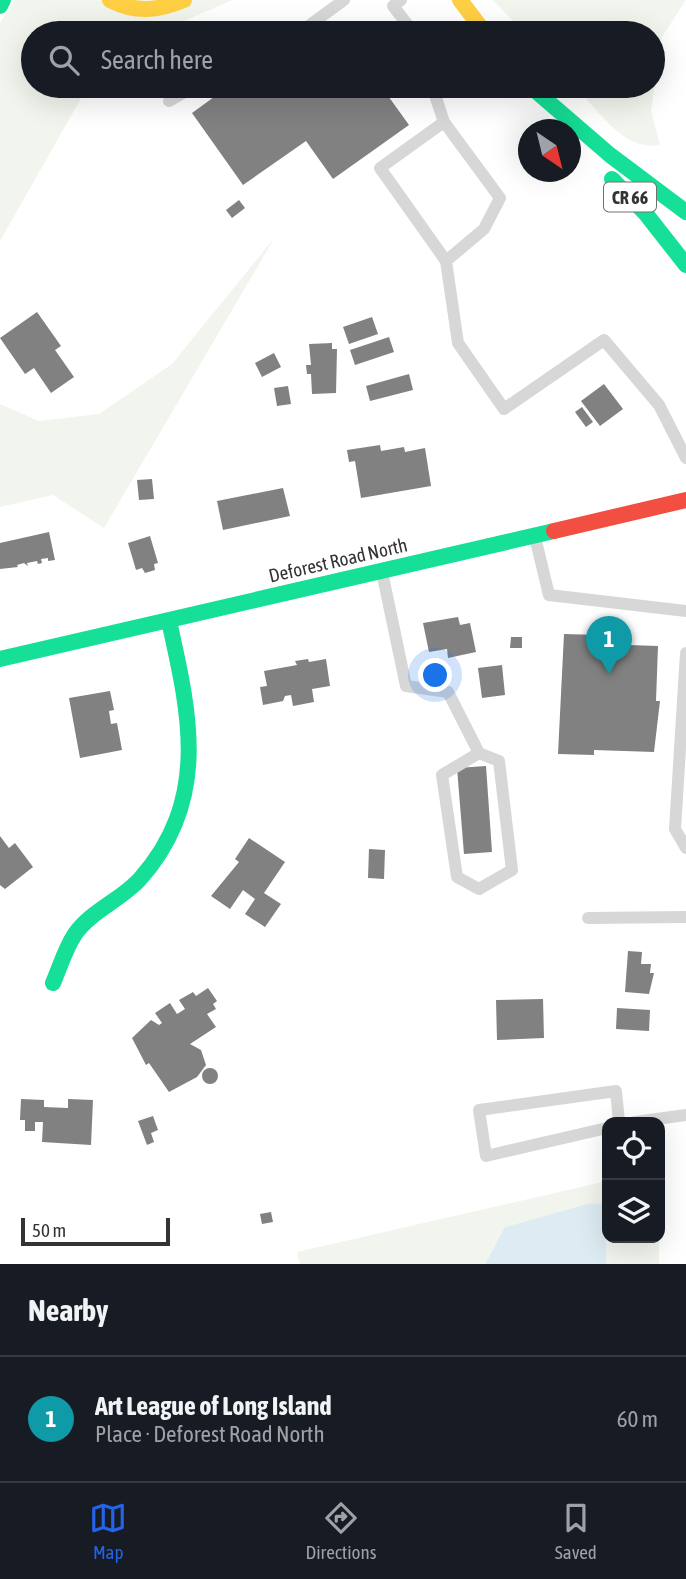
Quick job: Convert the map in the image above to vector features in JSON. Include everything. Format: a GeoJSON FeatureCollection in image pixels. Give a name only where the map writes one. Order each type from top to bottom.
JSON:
{"type":"FeatureCollection","features":[{"type":"Feature","properties":{"kind":"main road"},"geometry":{"type":"LineString","coordinates":[[0,6],[4,0]]}},
{"type":"Feature","properties":{"kind":"main road"},"geometry":{"type":"LineString","coordinates":[[110,0],[139,11],[169,7],[184,0]]}},
{"type":"Feature","properties":{"kind":"main road"},"geometry":{"type":"LineString","coordinates":[[460,0],[475,21]]}},
{"type":"Feature","properties":{"kind":"main road","name":"CR 66"},"geometry":{"type":"LineString","coordinates":[[540,98],[558,119]]}},
{"type":"Feature","properties":{"kind":"main road"},"geometry":{"type":"LineString","coordinates":[[543,98],[686,212]]}},
{"type":"Feature","properties":{"kind":"main road","name":"CR 66"},"geometry":{"type":"LineString","coordinates":[[581,145],[646,214],[686,265]]}},
{"type":"Feature","properties":{"kind":"main road","name":"Deforest Road North"},"geometry":{"type":"LineString","coordinates":[[0,659],[686,500]]}},
{"type":"Feature","properties":{"kind":"main road"},"geometry":{"type":"LineString","coordinates":[[53,983],[76,933],[113,905],[140,878],[165,845],[186,800],[192,754],[189,711],[169,621]]}},
{"type":"Feature","properties":{"kind":"lane"},"geometry":{"type":"LineString","coordinates":[[315,21],[344,0]]}},
{"type":"Feature","properties":{"kind":"lane"},"geometry":{"type":"LineString","coordinates":[[394,2],[406,21]]}},
{"type":"Feature","properties":{"kind":"lane"},"geometry":{"type":"LineString","coordinates":[[169,101],[174,98]]}},
{"type":"Feature","properties":{"kind":"lane"},"geometry":{"type":"LineString","coordinates":[[436,98],[443,122],[500,198],[484,229],[446,261]]}},
{"type":"Feature","properties":{"kind":"lane"},"geometry":{"type":"LineString","coordinates":[[443,122],[380,168],[446,261],[458,343],[504,409],[604,340],[659,405],[686,458]]}},
{"type":"Feature","properties":{"kind":"lane"},"geometry":{"type":"LineString","coordinates":[[535,537],[549,595],[686,611]]}},
{"type":"Feature","properties":{"kind":"lane"},"geometry":{"type":"LineString","coordinates":[[382,572],[406,686],[448,692],[479,753],[499,761],[512,870],[478,889],[457,877],[442,775],[479,753]]}},
{"type":"Feature","properties":{"kind":"lane"},"geometry":{"type":"LineString","coordinates":[[686,653],[681,817],[676,828],[686,848]]}},
{"type":"Feature","properties":{"kind":"lane"},"geometry":{"type":"LineString","coordinates":[[588,918],[686,917]]}},
{"type":"Feature","properties":{"kind":"lane"},"geometry":{"type":"LineString","coordinates":[[602,1129],[486,1156],[479,1110],[616,1091],[619,1117]]}},
{"type":"Feature","properties":{"kind":"lane"},"geometry":{"type":"LineString","coordinates":[[665,1118],[686,1115]]}},
{"type":"Feature","properties":{"kind":"shaded area"},"geometry":{"type":"Polygon","coordinates":[[[15,0],[232,0],[184,21],[21,21],[21,98],[81,98],[0,241],[0,23],[15,0]]]}},
{"type":"Feature","properties":{"kind":"shaded area"},"geometry":{"type":"Polygon","coordinates":[[[493,0],[686,0],[665,32],[665,21],[513,21],[493,0]]]}},
{"type":"Feature","properties":{"kind":"shaded area"},"geometry":{"type":"Polygon","coordinates":[[[586,98],[653,98],[651,111],[660,145],[635,142],[623,136],[586,98]]]}},
{"type":"Feature","properties":{"kind":"shaded area"},"geometry":{"type":"Polygon","coordinates":[[[275,237],[104,528],[53,495],[0,507],[0,404],[39,421],[99,414],[172,364],[275,237]]]}},
{"type":"Feature","properties":{"kind":"shaded area"},"geometry":{"type":"Polygon","coordinates":[[[602,1182],[602,1203],[587,1204],[505,1227],[485,1264],[300,1264],[297,1252],[602,1182]]]}},
{"type":"Feature","properties":{"kind":"shaded area"},"geometry":{"type":"Polygon","coordinates":[[[602,1203],[602,1243],[606,1243],[606,1264],[485,1264],[505,1227],[587,1204],[602,1203]]]}},
{"type":"Feature","properties":{"kind":"shaded area"},"geometry":{"type":"Polygon","coordinates":[[[606,1243],[659,1243],[659,1264],[606,1264],[606,1243]]]}},
{"type":"Feature","properties":{"kind":"building"},"geometry":{"type":"Polygon","coordinates":[[[213,98],[390,98],[409,125],[333,179],[306,141],[243,185],[192,113],[213,98]]]}},
{"type":"Feature","properties":{"kind":"building"},"geometry":{"type":"Polygon","coordinates":[[[239,200],[245,208],[232,218],[226,210],[239,200]]]}},
{"type":"Feature","properties":{"kind":"building"},"geometry":{"type":"Polygon","coordinates":[[[37,312],[61,346],[55,350],[74,377],[51,393],[34,368],[25,374],[0,338],[37,312]]]}},
{"type":"Feature","properties":{"kind":"building"},"geometry":{"type":"Polygon","coordinates":[[[372,317],[378,334],[349,344],[343,327],[372,317]]]}},
{"type":"Feature","properties":{"kind":"building"},"geometry":{"type":"Polygon","coordinates":[[[389,337],[394,352],[355,365],[350,350],[389,337]]]}},
{"type":"Feature","properties":{"kind":"building"},"geometry":{"type":"Polygon","coordinates":[[[332,343],[332,349],[337,349],[336,393],[312,394],[311,374],[307,374],[306,365],[311,365],[309,344],[332,343]]]}},
{"type":"Feature","properties":{"kind":"building"},"geometry":{"type":"Polygon","coordinates":[[[274,353],[281,367],[262,377],[255,363],[274,353]]]}},
{"type":"Feature","properties":{"kind":"building"},"geometry":{"type":"Polygon","coordinates":[[[409,374],[413,390],[370,401],[366,386],[409,374]]]}},
{"type":"Feature","properties":{"kind":"building"},"geometry":{"type":"Polygon","coordinates":[[[604,384],[623,409],[600,426],[581,401],[604,384]]]}},
{"type":"Feature","properties":{"kind":"building"},"geometry":{"type":"Polygon","coordinates":[[[288,386],[291,404],[277,406],[274,388],[288,386]]]}},
{"type":"Feature","properties":{"kind":"building"},"geometry":{"type":"Polygon","coordinates":[[[582,407],[593,422],[586,427],[575,412],[582,407]]]}},
{"type":"Feature","properties":{"kind":"building"},"geometry":{"type":"Polygon","coordinates":[[[380,445],[381,451],[404,447],[405,452],[425,448],[431,486],[361,498],[355,461],[349,462],[347,450],[380,445]]]}},
{"type":"Feature","properties":{"kind":"building"},"geometry":{"type":"Polygon","coordinates":[[[152,479],[154,499],[139,500],[137,480],[152,479]]]}},
{"type":"Feature","properties":{"kind":"building"},"geometry":{"type":"Polygon","coordinates":[[[283,488],[290,516],[223,530],[217,501],[283,488]]]}},
{"type":"Feature","properties":{"kind":"building"},"geometry":{"type":"Polygon","coordinates":[[[49,532],[55,560],[41,559],[42,563],[38,564],[37,561],[27,563],[28,566],[24,563],[17,565],[18,567],[0,569],[0,543],[49,532]]]}},
{"type":"Feature","properties":{"kind":"building"},"geometry":{"type":"Polygon","coordinates":[[[150,536],[158,563],[154,564],[155,570],[145,573],[142,568],[136,570],[128,543],[150,536]]]}},
{"type":"Feature","properties":{"kind":"building"},"geometry":{"type":"Polygon","coordinates":[[[458,617],[460,625],[470,623],[476,652],[448,658],[447,649],[429,652],[423,623],[458,617]]]}},
{"type":"Feature","properties":{"kind":"building"},"geometry":{"type":"Polygon","coordinates":[[[564,634],[600,635],[599,644],[658,646],[656,701],[660,701],[654,752],[594,750],[594,755],[558,754],[564,634]]]}},
{"type":"Feature","properties":{"kind":"building"},"geometry":{"type":"Polygon","coordinates":[[[511,637],[522,637],[522,648],[510,648],[511,637]]]}},
{"type":"Feature","properties":{"kind":"building"},"geometry":{"type":"Polygon","coordinates":[[[308,659],[309,662],[326,659],[330,686],[312,689],[314,702],[293,706],[291,695],[285,696],[283,701],[263,705],[260,687],[267,686],[264,671],[297,665],[295,661],[308,659]]]}},
{"type":"Feature","properties":{"kind":"building"},"geometry":{"type":"Polygon","coordinates":[[[502,665],[505,695],[482,698],[478,668],[502,665]]]}},
{"type":"Feature","properties":{"kind":"building"},"geometry":{"type":"Polygon","coordinates":[[[110,691],[114,710],[109,711],[111,724],[117,723],[122,750],[80,758],[69,698],[110,691]]]}},
{"type":"Feature","properties":{"kind":"building"},"geometry":{"type":"Polygon","coordinates":[[[486,766],[492,852],[464,854],[457,768],[486,766]]]}},
{"type":"Feature","properties":{"kind":"building"},"geometry":{"type":"Polygon","coordinates":[[[0,836],[9,848],[15,843],[33,867],[5,889],[0,885],[0,836]]]}},
{"type":"Feature","properties":{"kind":"building"},"geometry":{"type":"Polygon","coordinates":[[[249,838],[285,862],[264,893],[281,904],[265,927],[245,914],[255,899],[243,890],[230,909],[211,896],[239,862],[235,859],[249,838]]]}},
{"type":"Feature","properties":{"kind":"building"},"geometry":{"type":"Polygon","coordinates":[[[369,849],[385,850],[384,879],[368,878],[369,849]]]}},
{"type":"Feature","properties":{"kind":"building"},"geometry":{"type":"Polygon","coordinates":[[[628,951],[642,952],[641,964],[651,964],[650,973],[654,973],[649,994],[625,992],[628,951]]]}},
{"type":"Feature","properties":{"kind":"building"},"geometry":{"type":"Polygon","coordinates":[[[208,988],[217,1001],[213,1004],[216,1009],[207,1014],[216,1027],[190,1044],[201,1050],[206,1065],[197,1077],[169,1092],[149,1063],[146,1065],[132,1038],[151,1020],[159,1025],[162,1023],[155,1013],[170,1003],[177,1014],[185,1009],[179,1000],[193,992],[196,996],[208,988]]]}},
{"type":"Feature","properties":{"kind":"building"},"geometry":{"type":"Polygon","coordinates":[[[543,999],[544,1038],[497,1040],[496,1000],[543,999]]]}},
{"type":"Feature","properties":{"kind":"building"},"geometry":{"type":"Polygon","coordinates":[[[617,1008],[650,1010],[649,1031],[616,1029],[617,1008]]]}},
{"type":"Feature","properties":{"kind":"building"},"geometry":{"type":"Polygon","coordinates":[[[210,1068],[218,1076],[210,1084],[202,1076],[210,1068]]]}},
{"type":"Feature","properties":{"kind":"building"},"geometry":{"type":"Polygon","coordinates":[[[21,1099],[44,1100],[44,1107],[68,1108],[68,1099],[93,1100],[91,1145],[42,1142],[43,1122],[35,1122],[35,1131],[25,1131],[25,1120],[20,1120],[21,1099]]]}},
{"type":"Feature","properties":{"kind":"building"},"geometry":{"type":"Polygon","coordinates":[[[153,1116],[158,1130],[151,1133],[154,1142],[147,1145],[138,1121],[153,1116]]]}},
{"type":"Feature","properties":{"kind":"building"},"geometry":{"type":"Polygon","coordinates":[[[271,1212],[273,1222],[262,1224],[260,1214],[271,1212]]]}},
{"type":"Feature","properties":{"kind":"traffic: fast"},"geometry":{"type":"LineString","coordinates":[[0,6],[3,0]]}},
{"type":"Feature","properties":{"kind":"traffic: fast"},"geometry":{"type":"LineString","coordinates":[[544,98],[610,155],[686,212]]}},
{"type":"Feature","properties":{"kind":"traffic: fast"},"geometry":{"type":"LineString","coordinates":[[612,179],[646,214],[686,265]]}},
{"type":"Feature","properties":{"kind":"traffic: fast"},"geometry":{"type":"LineString","coordinates":[[0,659],[554,531]]}},
{"type":"Feature","properties":{"kind":"traffic: fast"},"geometry":{"type":"LineString","coordinates":[[53,983],[75,934],[89,919],[140,879],[162,849],[177,819],[189,756],[188,723],[169,621]]}},
{"type":"Feature","properties":{"kind":"traffic: slow"},"geometry":{"type":"LineString","coordinates":[[110,0],[138,9],[165,6],[184,0]]}},
{"type":"Feature","properties":{"kind":"traffic: slow"},"geometry":{"type":"LineString","coordinates":[[460,0],[476,21]]}},
{"type":"Feature","properties":{"kind":"traffic: jam"},"geometry":{"type":"LineString","coordinates":[[554,531],[686,500]]}},
{"type":"Feature","properties":{"kind":"place","name":"Art League of Long Island"},"geometry":{"type":"Point","coordinates":[609,674]}}]}
